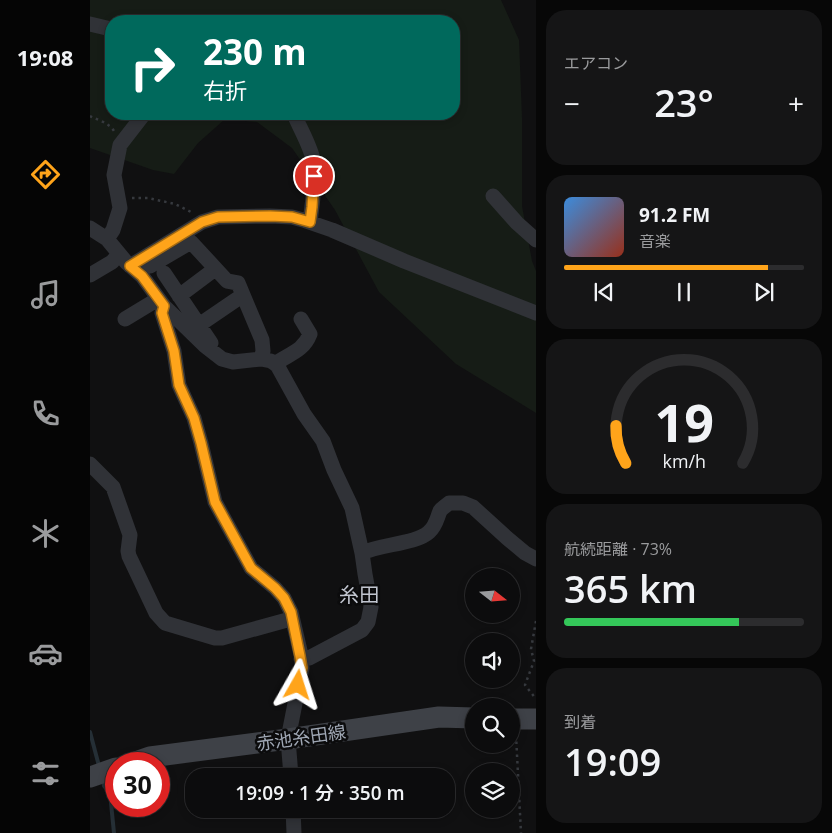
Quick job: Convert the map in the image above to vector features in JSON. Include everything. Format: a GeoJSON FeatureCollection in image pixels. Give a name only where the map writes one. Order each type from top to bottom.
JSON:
{"type":"FeatureCollection","features":[{"type":"Feature","properties":{"kind":"main road","name":"赤池糸田線"},"geometry":{"type":"LineString","coordinates":[[170,754],[438,717],[465,718]]}},
{"type":"Feature","properties":{"kind":"main road"},"geometry":{"type":"LineString","coordinates":[[90,777],[105,772]]}},
{"type":"Feature","properties":{"kind":"street"},"geometry":{"type":"LineString","coordinates":[[90,24],[105,28]]}},
{"type":"Feature","properties":{"kind":"street"},"geometry":{"type":"LineString","coordinates":[[107,239],[113,230],[120,208],[114,175],[122,143],[139,120]]}},
{"type":"Feature","properties":{"kind":"street"},"geometry":{"type":"LineString","coordinates":[[297,120],[314,164],[310,222]]}},
{"type":"Feature","properties":{"kind":"street"},"geometry":{"type":"LineString","coordinates":[[493,196],[517,224],[536,240]]}},
{"type":"Feature","properties":{"kind":"street"},"geometry":{"type":"LineString","coordinates":[[134,269],[194,227],[208,220],[218,217],[292,217],[332,230],[536,314]]}},
{"type":"Feature","properties":{"kind":"street"},"geometry":{"type":"LineString","coordinates":[[90,228],[107,239],[119,254],[142,276],[161,302],[222,359],[234,362],[268,361],[282,358],[300,350],[310,334],[301,319]]}},
{"type":"Feature","properties":{"kind":"street"},"geometry":{"type":"LineString","coordinates":[[134,269],[191,242],[227,281],[238,283],[262,340],[263,351],[268,361],[277,365],[304,414],[323,441],[352,508],[371,606],[368,622],[362,630],[309,658],[301,659]]}},
{"type":"Feature","properties":{"kind":"street"},"geometry":{"type":"LineString","coordinates":[[90,275],[112,262],[119,254]]}},
{"type":"Feature","properties":{"kind":"street"},"geometry":{"type":"LineString","coordinates":[[179,296],[215,269]]}},
{"type":"Feature","properties":{"kind":"street"},"geometry":{"type":"LineString","coordinates":[[164,272],[214,346],[212,351]]}},
{"type":"Feature","properties":{"kind":"street"},"geometry":{"type":"LineString","coordinates":[[199,325],[243,296]]}},
{"type":"Feature","properties":{"kind":"street"},"geometry":{"type":"LineString","coordinates":[[126,320],[161,302]]}},
{"type":"Feature","properties":{"kind":"street"},"geometry":{"type":"LineString","coordinates":[[161,302],[162,313],[174,351],[179,385],[194,418],[215,502],[251,568],[275,588],[284,598],[291,612],[302,668],[288,739],[290,768]]}},
{"type":"Feature","properties":{"kind":"street"},"geometry":{"type":"LineString","coordinates":[[90,464],[113,486],[130,535],[129,556],[156,613],[165,623],[215,638],[222,638],[292,619]]}},
{"type":"Feature","properties":{"kind":"street"},"geometry":{"type":"LineString","coordinates":[[362,553],[372,548],[419,538],[430,532],[441,510],[449,503],[463,503],[473,508],[525,553],[536,559]]}},
{"type":"Feature","properties":{"kind":"street"},"geometry":{"type":"LineString","coordinates":[[293,818],[294,833]]}},
{"type":"Feature","properties":{"kind":"path"},"geometry":{"type":"LineString","coordinates":[[90,116],[112,128],[122,143]]}},
{"type":"Feature","properties":{"kind":"path"},"geometry":{"type":"LineString","coordinates":[[119,201],[131,198],[148,198],[175,204],[208,220]]}},
{"type":"Feature","properties":{"kind":"path"},"geometry":{"type":"LineString","coordinates":[[536,621],[531,649],[534,661],[525,685],[536,699]]}},
{"type":"Feature","properties":{"kind":"path"},"geometry":{"type":"LineString","coordinates":[[521,719],[522,833]]}},
{"type":"Feature","properties":{"kind":"shaded area"},"geometry":{"type":"Polygon","coordinates":[[[90,0],[501,0],[519,40],[522,118],[522,206],[532,261],[536,271],[536,413],[456,364],[379,292],[335,210],[292,148],[257,122],[236,120],[460,120],[460,15],[105,15],[105,120],[224,120],[198,143],[174,174],[153,170],[90,148],[90,0]]]}},
{"type":"Feature","properties":{"kind":"waterway"},"geometry":{"type":"LineString","coordinates":[[90,732],[99,766]]}},
{"type":"Feature","properties":{"kind":"waterway"},"geometry":{"type":"LineString","coordinates":[[103,780],[104,786],[110,793],[114,833]]}},
{"type":"Feature","properties":{"kind":"district","name":"糸田"},"geometry":{"type":"Point","coordinates":[359,594]}},
{"type":"Feature","properties":{"kind":"route"},"geometry":{"type":"LineString","coordinates":[[298,685],[302,668],[291,612],[284,598],[275,588],[251,568],[215,502],[194,418],[179,385],[174,351],[162,313],[164,306],[142,276],[130,266],[202,222],[218,217],[292,217],[310,222],[314,176]]}}]}
